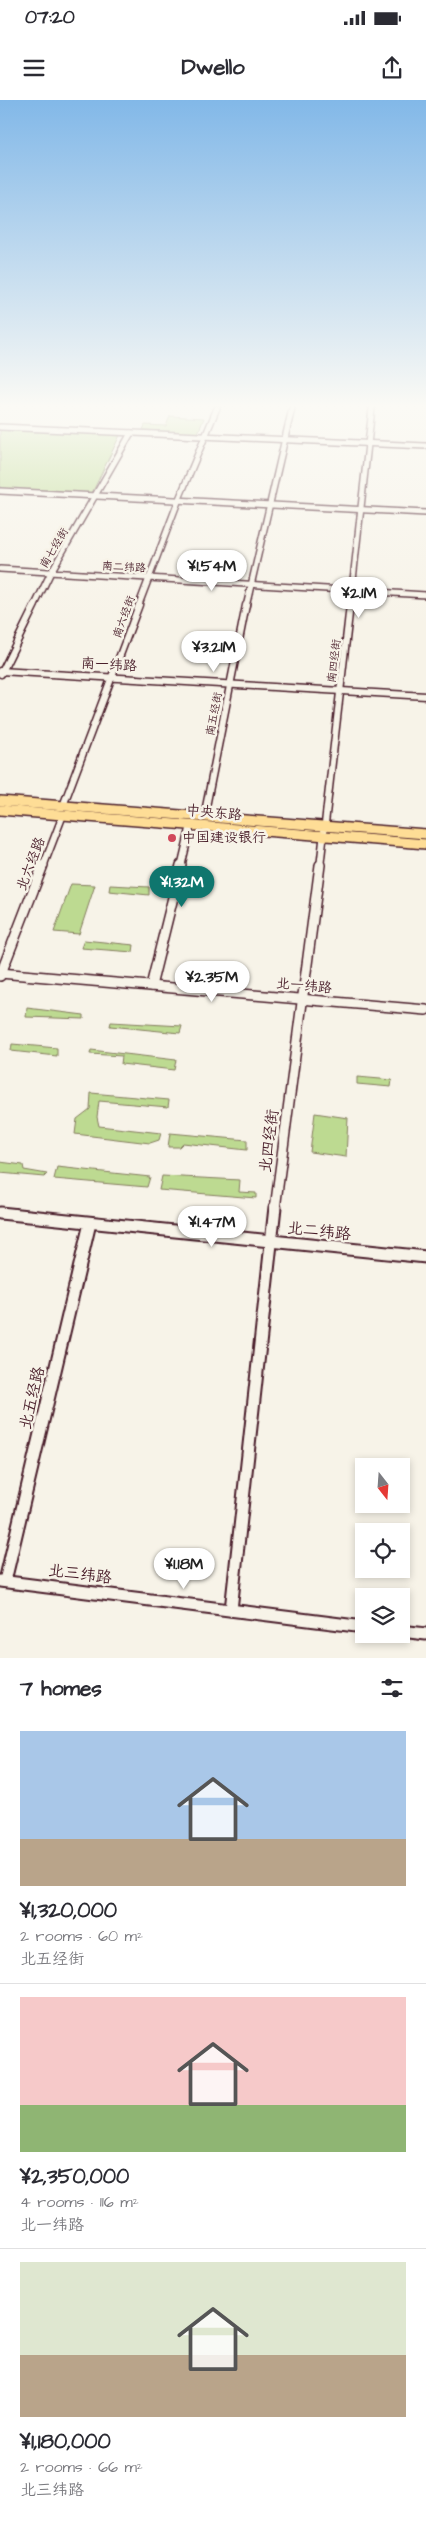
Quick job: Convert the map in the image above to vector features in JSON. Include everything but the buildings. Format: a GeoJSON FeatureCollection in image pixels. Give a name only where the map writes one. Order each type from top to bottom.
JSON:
{"type":"FeatureCollection","features":[{"type":"Feature","properties":{"kind":"main road","name":"中央东路"},"geometry":{"type":"LineString","coordinates":[[0,801],[191,825],[426,834]]}},
{"type":"Feature","properties":{"kind":"main road","name":"中央东路"},"geometry":{"type":"LineString","coordinates":[[0,810],[63,810],[204,817],[426,844]]}},
{"type":"Feature","properties":{"kind":"street","name":"南七经街"},"geometry":{"type":"LineString","coordinates":[[1,672],[51,572],[105,481]]}},
{"type":"Feature","properties":{"kind":"street","name":"南六经街"},"geometry":{"type":"LineString","coordinates":[[63,810],[187,481]]}},
{"type":"Feature","properties":{"kind":"street","name":"南五经街"},"geometry":{"type":"LineString","coordinates":[[204,817],[250,584],[274,481]]}},
{"type":"Feature","properties":{"kind":"street","name":"南四经街"},"geometry":{"type":"LineString","coordinates":[[324,831],[363,481]]}},
{"type":"Feature","properties":{"kind":"street"},"geometry":{"type":"LineString","coordinates":[[0,491],[426,512]]}},
{"type":"Feature","properties":{"kind":"street","name":"南二纬路"},"geometry":{"type":"LineString","coordinates":[[0,569],[426,595]]}},
{"type":"Feature","properties":{"kind":"street","name":"南一纬路"},"geometry":{"type":"LineString","coordinates":[[1,672],[426,696]]}},
{"type":"Feature","properties":{"kind":"street","name":"北六经路"},"geometry":{"type":"LineString","coordinates":[[0,974],[63,810]]}},
{"type":"Feature","properties":{"kind":"street"},"geometry":{"type":"LineString","coordinates":[[151,986],[191,825]]}},
{"type":"Feature","properties":{"kind":"street","name":"北四经街"},"geometry":{"type":"LineString","coordinates":[[230,1610],[271,1242],[324,831]]}},
{"type":"Feature","properties":{"kind":"street","name":"北一纬路"},"geometry":{"type":"LineString","coordinates":[[0,974],[426,1010]]}},
{"type":"Feature","properties":{"kind":"street","name":"北二纬路"},"geometry":{"type":"LineString","coordinates":[[0,1213],[426,1257]]}},
{"type":"Feature","properties":{"kind":"street","name":"北五经路"},"geometry":{"type":"LineString","coordinates":[[3,1581],[90,1223]]}},
{"type":"Feature","properties":{"kind":"street","name":"北三纬路"},"geometry":{"type":"LineString","coordinates":[[3,1581],[355,1626]]}},
{"type":"Feature","properties":{"kind":"street"},"geometry":{"type":"LineString","coordinates":[[410,1632],[426,1634]]}},
{"type":"Feature","properties":{"kind":"green space"},"geometry":{"type":"Polygon","coordinates":[[[0,481],[98,481],[92,493],[0,488],[0,481]]]}},
{"type":"Feature","properties":{"kind":"green space"},"geometry":{"type":"Polygon","coordinates":[[[71,884],[95,885],[79,934],[54,932],[71,884]]]}},
{"type":"Feature","properties":{"kind":"green space"},"geometry":{"type":"Polygon","coordinates":[[[110,885],[149,887],[149,895],[109,891],[110,885]]]}},
{"type":"Feature","properties":{"kind":"green space"},"geometry":{"type":"Polygon","coordinates":[[[84,940],[134,945],[133,952],[81,948],[84,940]]]}},
{"type":"Feature","properties":{"kind":"green space"},"geometry":{"type":"Polygon","coordinates":[[[27,1008],[84,1015],[84,1019],[26,1017],[27,1008]]]}},
{"type":"Feature","properties":{"kind":"green space"},"geometry":{"type":"Polygon","coordinates":[[[111,1022],[182,1026],[180,1033],[110,1026],[111,1022]]]}},
{"type":"Feature","properties":{"kind":"green space"},"geometry":{"type":"Polygon","coordinates":[[[12,1044],[57,1048],[57,1056],[11,1051],[12,1044]]]}},
{"type":"Feature","properties":{"kind":"green space"},"geometry":{"type":"Polygon","coordinates":[[[91,1050],[176,1060],[174,1070],[121,1064],[122,1056],[90,1054],[91,1050]]]}},
{"type":"Feature","properties":{"kind":"green space"},"geometry":{"type":"Polygon","coordinates":[[[357,1077],[392,1080],[391,1087],[357,1084],[357,1077]]]}},
{"type":"Feature","properties":{"kind":"green space"},"geometry":{"type":"Polygon","coordinates":[[[91,1093],[169,1100],[168,1107],[99,1101],[97,1117],[99,1126],[161,1133],[159,1140],[150,1143],[75,1134],[77,1119],[90,1109],[91,1093]]]}},
{"type":"Feature","properties":{"kind":"green space"},"geometry":{"type":"Polygon","coordinates":[[[315,1113],[348,1118],[346,1157],[310,1152],[315,1113]]]}},
{"type":"Feature","properties":{"kind":"green space"},"geometry":{"type":"Polygon","coordinates":[[[170,1133],[247,1140],[247,1150],[183,1143],[179,1147],[168,1147],[170,1133]]]}},
{"type":"Feature","properties":{"kind":"green space"},"geometry":{"type":"Polygon","coordinates":[[[0,1162],[23,1165],[24,1170],[47,1174],[44,1177],[0,1173],[0,1162]]]}},
{"type":"Feature","properties":{"kind":"green space"},"geometry":{"type":"Polygon","coordinates":[[[57,1167],[150,1177],[147,1187],[54,1179],[57,1167]]]}},
{"type":"Feature","properties":{"kind":"green space"},"geometry":{"type":"Polygon","coordinates":[[[162,1176],[240,1180],[239,1192],[256,1193],[256,1198],[159,1190],[162,1176]]]}},
{"type":"Feature","properties":{"kind":"place","name":"中国建设银行"},"geometry":{"type":"Point","coordinates":[172,838]}}]}
